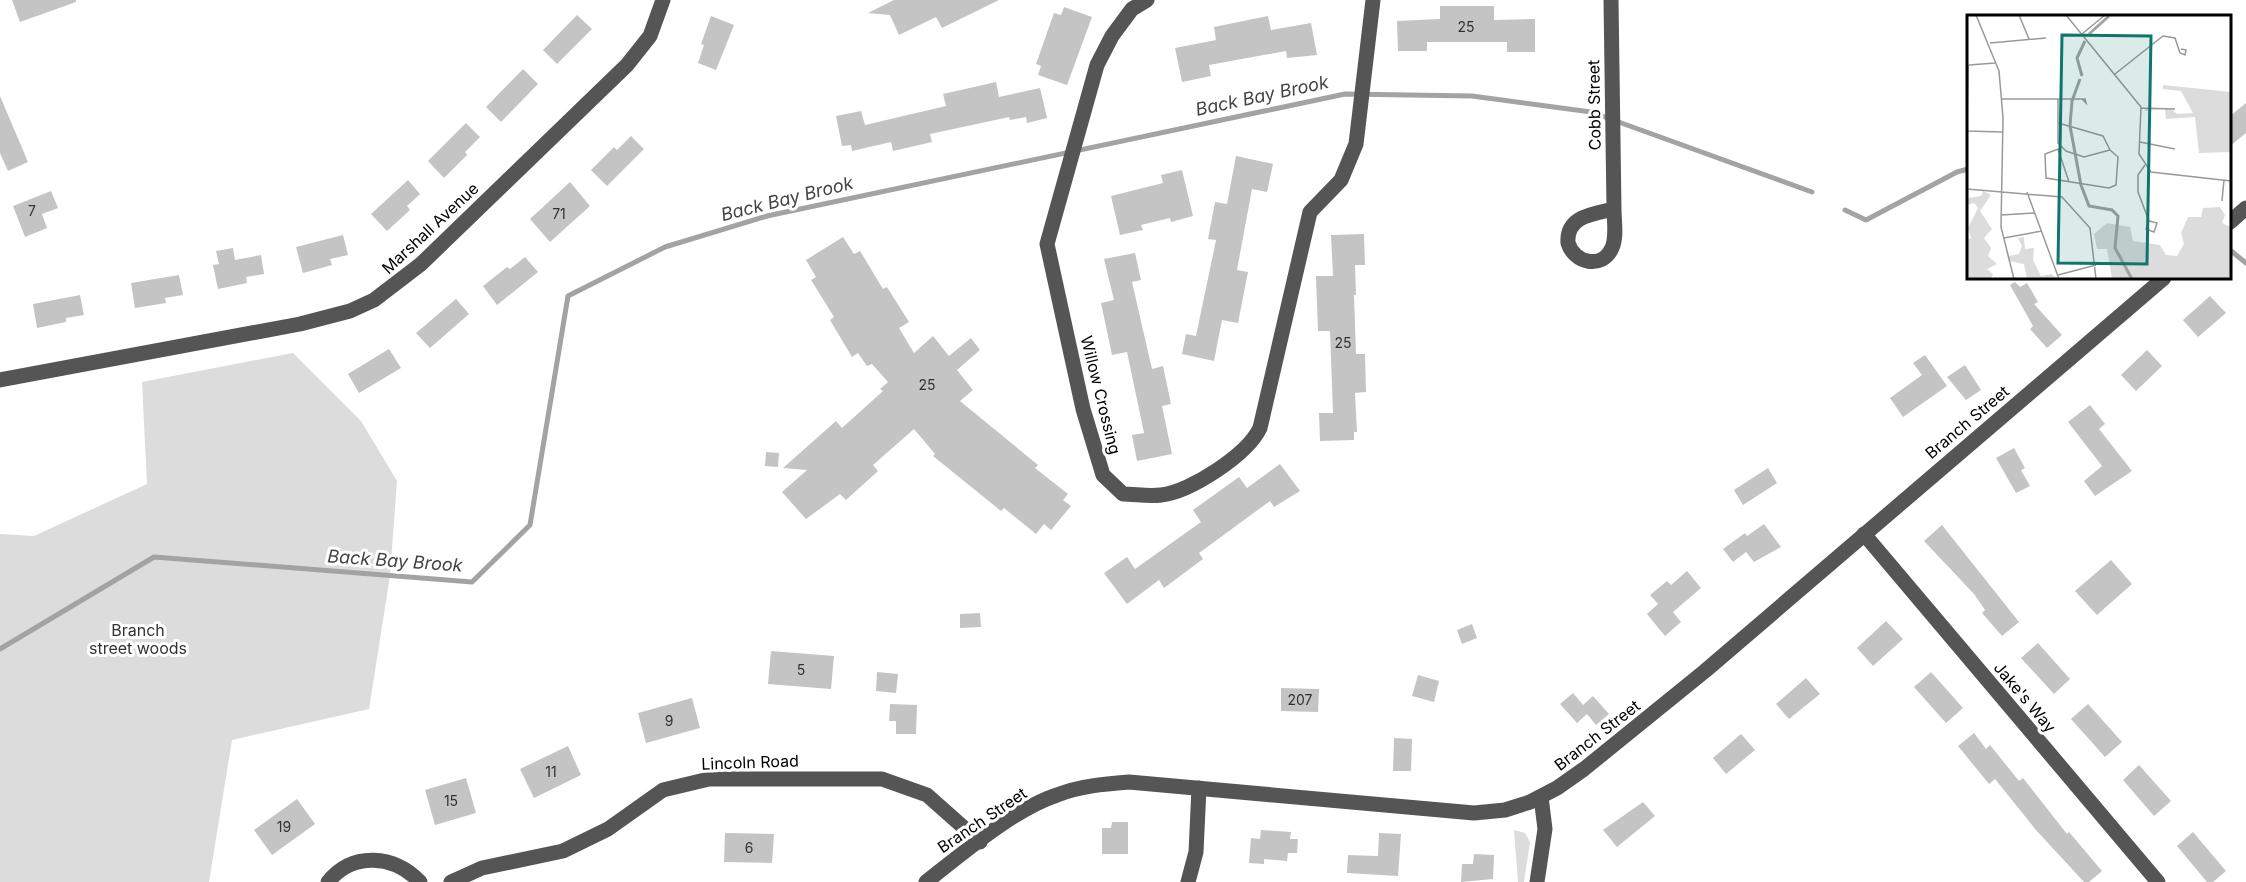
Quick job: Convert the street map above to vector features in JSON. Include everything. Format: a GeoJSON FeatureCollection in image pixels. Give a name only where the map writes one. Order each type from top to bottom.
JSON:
{"type":"FeatureCollection","features":[{"type":"Feature","properties":{"kind":"street","name":"Marshall Avenue"},"geometry":{"type":"LineString","coordinates":[[0,380],[300,324],[350,311],[374,300],[421,264],[627,65],[650,36],[663,0]]}},
{"type":"Feature","properties":{"kind":"street","name":"Willow Crossing"},"geometry":{"type":"LineString","coordinates":[[1147,0],[1132,9],[1112,36],[1097,65],[1047,244],[1083,409],[1103,475],[1123,494],[1160,495],[1186,488],[1231,459],[1254,440],[1260,428],[1310,212],[1341,180],[1356,144],[1373,0]]}},
{"type":"Feature","properties":{"kind":"street","name":"Cobb Street"},"geometry":{"type":"LineString","coordinates":[[1611,0],[1614,209]]}},
{"type":"Feature","properties":{"kind":"street"},"geometry":{"type":"LineString","coordinates":[[2231,220],[2246,208]]}},
{"type":"Feature","properties":{"kind":"street","name":"Branch Street"},"geometry":{"type":"LineString","coordinates":[[926,882],[1043,800],[1089,786],[1130,782],[1474,813],[1505,810],[1541,797],[1570,780],[1696,679],[2163,279]]}},
{"type":"Feature","properties":{"kind":"street","name":"Jake's Way"},"geometry":{"type":"LineString","coordinates":[[1864,534],[2158,882]]}},
{"type":"Feature","properties":{"kind":"street","name":"Lincoln Road"},"geometry":{"type":"LineString","coordinates":[[451,882],[482,868],[563,851],[608,829],[663,790],[709,779],[882,779],[927,795],[980,842]]}},
{"type":"Feature","properties":{"kind":"street"},"geometry":{"type":"LineString","coordinates":[[1188,882],[1196,852],[1199,788]]}},
{"type":"Feature","properties":{"kind":"street"},"geometry":{"type":"LineString","coordinates":[[1537,882],[1545,829],[1541,797]]}},
{"type":"Feature","properties":{"kind":"street"},"geometry":{"type":"LineString","coordinates":[[328,882],[342,869],[353,863],[377,860],[401,866],[420,882]]}},
{"type":"Feature","properties":{"kind":"green space","name":"Branch street woods"},"geometry":{"type":"Polygon","coordinates":[[[293,353],[361,421],[397,481],[390,576],[369,709],[232,740],[209,882],[0,882],[0,534],[34,536],[147,484],[142,382],[293,353]]]}},
{"type":"Feature","properties":{"kind":"green space"},"geometry":{"type":"Polygon","coordinates":[[[1514,830],[1525,833],[1530,842],[1524,882],[1518,882],[1514,830]]]}},
{"type":"Feature","properties":{"kind":"building"},"geometry":{"type":"Polygon","coordinates":[[[12,0],[76,0],[76,2],[20,22],[12,0]]]}},
{"type":"Feature","properties":{"kind":"building"},"geometry":{"type":"Polygon","coordinates":[[[894,0],[999,0],[942,28],[936,17],[899,35],[890,15],[868,13],[894,0]]]}},
{"type":"Feature","properties":{"kind":"building"},"geometry":{"type":"Polygon","coordinates":[[[1440,6],[1494,6],[1494,20],[1535,19],[1535,52],[1507,52],[1507,42],[1427,42],[1427,51],[1398,51],[1397,21],[1440,19],[1440,6]]]}},
{"type":"Feature","properties":{"kind":"building"},"geometry":{"type":"Polygon","coordinates":[[[1064,7],[1092,17],[1067,85],[1038,75],[1041,66],[1036,64],[1054,13],[1061,15],[1064,7]]]}},
{"type":"Feature","properties":{"kind":"building"},"geometry":{"type":"Polygon","coordinates":[[[577,15],[592,29],[557,64],[543,50],[577,15]]]}},
{"type":"Feature","properties":{"kind":"building"},"geometry":{"type":"Polygon","coordinates":[[[711,16],[734,25],[716,70],[698,63],[704,45],[701,44],[711,16]]]}},
{"type":"Feature","properties":{"kind":"building"},"geometry":{"type":"Polygon","coordinates":[[[1268,16],[1271,30],[1311,23],[1317,55],[1287,58],[1286,51],[1209,65],[1211,76],[1182,82],[1175,48],[1216,40],[1214,27],[1268,16]]]}},
{"type":"Feature","properties":{"kind":"building"},"geometry":{"type":"Polygon","coordinates":[[[523,69],[538,84],[501,122],[486,107],[523,69]]]}},
{"type":"Feature","properties":{"kind":"building"},"geometry":{"type":"Polygon","coordinates":[[[996,82],[999,97],[1040,88],[1047,118],[1027,123],[1026,117],[1010,120],[1009,117],[930,134],[932,142],[893,151],[891,142],[852,151],[851,145],[842,146],[836,116],[861,111],[865,125],[946,106],[943,94],[996,82]]]}},
{"type":"Feature","properties":{"kind":"building"},"geometry":{"type":"Polygon","coordinates":[[[0,96],[28,162],[8,171],[0,153],[0,96]]]}},
{"type":"Feature","properties":{"kind":"building"},"geometry":{"type":"Polygon","coordinates":[[[2246,103],[2246,133],[2231,145],[2231,115],[2246,103]]]}},
{"type":"Feature","properties":{"kind":"building"},"geometry":{"type":"Polygon","coordinates":[[[466,123],[480,137],[465,152],[467,155],[444,178],[428,161],[466,123]]]}},
{"type":"Feature","properties":{"kind":"building"},"geometry":{"type":"Polygon","coordinates":[[[631,136],[644,149],[607,186],[591,170],[614,147],[617,150],[631,136]]]}},
{"type":"Feature","properties":{"kind":"building"},"geometry":{"type":"Polygon","coordinates":[[[1236,156],[1273,164],[1267,192],[1252,189],[1237,270],[1248,272],[1238,323],[1222,320],[1214,361],[1182,354],[1186,334],[1196,336],[1216,240],[1208,239],[1215,202],[1227,204],[1236,156]]]}},
{"type":"Feature","properties":{"kind":"building"},"geometry":{"type":"Polygon","coordinates":[[[1182,170],[1193,216],[1171,222],[1170,218],[1141,225],[1143,230],[1120,235],[1111,196],[1163,183],[1161,175],[1182,170]]]}},
{"type":"Feature","properties":{"kind":"building"},"geometry":{"type":"Polygon","coordinates":[[[408,180],[420,194],[407,206],[410,210],[387,231],[371,214],[408,180]]]}},
{"type":"Feature","properties":{"kind":"building"},"geometry":{"type":"Polygon","coordinates":[[[570,182],[590,206],[550,242],[530,219],[570,182]]]}},
{"type":"Feature","properties":{"kind":"building"},"geometry":{"type":"Polygon","coordinates":[[[51,191],[58,208],[42,214],[47,228],[25,237],[13,206],[51,191]]]}},
{"type":"Feature","properties":{"kind":"building"},"geometry":{"type":"Polygon","coordinates":[[[1364,234],[1365,265],[1355,265],[1356,295],[1354,295],[1356,354],[1365,354],[1366,392],[1355,393],[1357,432],[1354,432],[1354,440],[1320,441],[1319,413],[1333,413],[1330,331],[1318,331],[1316,276],[1333,276],[1331,235],[1364,234]]]}},
{"type":"Feature","properties":{"kind":"building"},"geometry":{"type":"Polygon","coordinates":[[[343,235],[348,255],[330,259],[332,265],[303,273],[296,247],[343,235]]]}},
{"type":"Feature","properties":{"kind":"building"},"geometry":{"type":"Polygon","coordinates":[[[843,237],[854,254],[860,251],[883,289],[887,287],[909,322],[899,328],[914,353],[933,336],[949,356],[971,338],[980,350],[957,370],[973,390],[960,401],[1038,465],[1035,468],[1068,494],[1063,500],[1071,506],[1051,530],[1044,524],[1036,534],[1004,508],[1001,511],[933,456],[935,454],[914,429],[873,465],[878,471],[846,500],[840,494],[806,519],[782,492],[807,470],[783,468],[836,421],[842,428],[883,391],[880,389],[888,382],[872,364],[867,366],[858,353],[852,357],[830,320],[834,317],[811,280],[816,277],[806,260],[843,237]]]}},
{"type":"Feature","properties":{"kind":"building"},"geometry":{"type":"Polygon","coordinates":[[[233,248],[235,260],[261,255],[264,274],[246,277],[247,283],[218,289],[213,265],[219,264],[216,251],[233,248]]]}},
{"type":"Feature","properties":{"kind":"building"},"geometry":{"type":"Polygon","coordinates":[[[1135,253],[1141,280],[1132,282],[1152,369],[1163,366],[1171,404],[1162,406],[1172,454],[1137,461],[1132,435],[1144,433],[1127,352],[1112,355],[1101,303],[1114,300],[1104,259],[1135,253]]]}},
{"type":"Feature","properties":{"kind":"building"},"geometry":{"type":"Polygon","coordinates":[[[525,257],[538,272],[497,305],[483,286],[507,267],[510,269],[525,257]]]}},
{"type":"Feature","properties":{"kind":"building"},"geometry":{"type":"Polygon","coordinates":[[[179,275],[183,295],[165,298],[166,303],[135,308],[131,283],[179,275]]]}},
{"type":"Feature","properties":{"kind":"building"},"geometry":{"type":"Polygon","coordinates":[[[2015,282],[2020,287],[2027,283],[2038,302],[2034,304],[2062,335],[2047,348],[2030,329],[2033,326],[2010,285],[2015,282]]]}},
{"type":"Feature","properties":{"kind":"building"},"geometry":{"type":"Polygon","coordinates":[[[80,295],[84,315],[66,318],[66,322],[37,328],[33,304],[80,295]]]}},
{"type":"Feature","properties":{"kind":"building"},"geometry":{"type":"Polygon","coordinates":[[[2210,296],[2226,313],[2198,337],[2183,320],[2210,296]]]}},
{"type":"Feature","properties":{"kind":"building"},"geometry":{"type":"Polygon","coordinates":[[[456,299],[469,314],[430,348],[416,333],[456,299]]]}},
{"type":"Feature","properties":{"kind":"building"},"geometry":{"type":"Polygon","coordinates":[[[389,349],[401,368],[359,393],[348,374],[389,349]]]}},
{"type":"Feature","properties":{"kind":"building"},"geometry":{"type":"Polygon","coordinates":[[[2147,350],[2162,366],[2136,391],[2121,375],[2147,350]]]}},
{"type":"Feature","properties":{"kind":"building"},"geometry":{"type":"Polygon","coordinates":[[[1925,355],[1947,386],[1903,417],[1890,398],[1922,375],[1913,363],[1925,355]]]}},
{"type":"Feature","properties":{"kind":"building"},"geometry":{"type":"Polygon","coordinates":[[[1965,365],[1981,390],[1966,400],[1947,377],[1965,365]]]}},
{"type":"Feature","properties":{"kind":"building"},"geometry":{"type":"Polygon","coordinates":[[[2090,405],[2105,424],[2099,429],[2132,471],[2095,496],[2084,481],[2102,466],[2068,422],[2090,405]]]}},
{"type":"Feature","properties":{"kind":"building"},"geometry":{"type":"Polygon","coordinates":[[[2014,448],[2025,468],[2021,470],[2030,486],[2016,493],[1996,458],[2014,448]]]}},
{"type":"Feature","properties":{"kind":"building"},"geometry":{"type":"Polygon","coordinates":[[[766,452],[779,453],[778,467],[765,466],[766,452]]]}},
{"type":"Feature","properties":{"kind":"building"},"geometry":{"type":"Polygon","coordinates":[[[1280,464],[1300,491],[1274,507],[1270,501],[1199,553],[1203,559],[1164,588],[1159,580],[1127,604],[1104,573],[1127,557],[1135,569],[1201,522],[1193,510],[1239,477],[1247,488],[1280,464]]]}},
{"type":"Feature","properties":{"kind":"building"},"geometry":{"type":"Polygon","coordinates":[[[1768,468],[1777,483],[1743,505],[1734,490],[1768,468]]]}},
{"type":"Feature","properties":{"kind":"building"},"geometry":{"type":"Polygon","coordinates":[[[1764,524],[1781,547],[1754,562],[1746,552],[1733,562],[1723,549],[1745,533],[1747,536],[1764,524]]]}},
{"type":"Feature","properties":{"kind":"building"},"geometry":{"type":"Polygon","coordinates":[[[1942,525],[2019,622],[2002,636],[1982,613],[1985,610],[1974,594],[1924,541],[1942,525]]]}},
{"type":"Feature","properties":{"kind":"building"},"geometry":{"type":"Polygon","coordinates":[[[2111,560],[2132,584],[2097,615],[2075,591],[2111,560]]]}},
{"type":"Feature","properties":{"kind":"building"},"geometry":{"type":"Polygon","coordinates":[[[1687,571],[1701,588],[1673,612],[1681,622],[1665,636],[1647,614],[1658,604],[1650,595],[1667,581],[1671,585],[1687,571]]]}},
{"type":"Feature","properties":{"kind":"building"},"geometry":{"type":"Polygon","coordinates":[[[980,613],[981,627],[960,628],[960,614],[980,613]]]}},
{"type":"Feature","properties":{"kind":"building"},"geometry":{"type":"Polygon","coordinates":[[[1886,621],[1903,639],[1873,666],[1857,648],[1886,621]]]}},
{"type":"Feature","properties":{"kind":"building"},"geometry":{"type":"Polygon","coordinates":[[[1472,624],[1477,638],[1462,644],[1457,630],[1472,624]]]}},
{"type":"Feature","properties":{"kind":"building"},"geometry":{"type":"Polygon","coordinates":[[[2038,643],[2070,679],[2054,694],[2021,658],[2038,643]]]}},
{"type":"Feature","properties":{"kind":"building"},"geometry":{"type":"Polygon","coordinates":[[[771,651],[834,656],[831,689],[768,684],[771,651]]]}},
{"type":"Feature","properties":{"kind":"building"},"geometry":{"type":"Polygon","coordinates":[[[877,672],[898,674],[896,693],[876,691],[877,672]]]}},
{"type":"Feature","properties":{"kind":"building"},"geometry":{"type":"Polygon","coordinates":[[[1931,672],[1963,708],[1946,723],[1914,687],[1931,672]]]}},
{"type":"Feature","properties":{"kind":"building"},"geometry":{"type":"Polygon","coordinates":[[[1418,675],[1439,681],[1434,702],[1412,696],[1418,675]]]}},
{"type":"Feature","properties":{"kind":"building"},"geometry":{"type":"Polygon","coordinates":[[[1806,678],[1820,694],[1789,719],[1776,704],[1806,678]]]}},
{"type":"Feature","properties":{"kind":"building"},"geometry":{"type":"Polygon","coordinates":[[[1281,688],[1319,689],[1318,712],[1281,711],[1281,688]]]}},
{"type":"Feature","properties":{"kind":"building"},"geometry":{"type":"Polygon","coordinates":[[[1573,693],[1583,705],[1593,696],[1609,714],[1596,725],[1587,714],[1577,723],[1560,704],[1573,693]]]}},
{"type":"Feature","properties":{"kind":"building"},"geometry":{"type":"Polygon","coordinates":[[[692,698],[700,728],[646,743],[638,713],[692,698]]]}},
{"type":"Feature","properties":{"kind":"building"},"geometry":{"type":"Polygon","coordinates":[[[890,704],[917,705],[916,734],[896,734],[896,721],[889,721],[890,704]]]}},
{"type":"Feature","properties":{"kind":"building"},"geometry":{"type":"Polygon","coordinates":[[[2088,704],[2122,742],[2105,757],[2071,719],[2088,704]]]}},
{"type":"Feature","properties":{"kind":"building"},"geometry":{"type":"Polygon","coordinates":[[[1974,733],[1986,749],[1990,745],[2019,781],[2023,778],[2067,834],[2069,832],[2102,871],[2089,882],[2084,882],[2036,830],[1995,779],[1989,784],[1958,746],[1974,733]]]}},
{"type":"Feature","properties":{"kind":"building"},"geometry":{"type":"Polygon","coordinates":[[[1741,734],[1755,750],[1726,774],[1713,758],[1741,734]]]}},
{"type":"Feature","properties":{"kind":"building"},"geometry":{"type":"Polygon","coordinates":[[[1394,738],[1412,739],[1411,771],[1393,771],[1394,738]]]}},
{"type":"Feature","properties":{"kind":"building"},"geometry":{"type":"Polygon","coordinates":[[[568,746],[581,775],[534,798],[520,769],[568,746]]]}},
{"type":"Feature","properties":{"kind":"building"},"geometry":{"type":"Polygon","coordinates":[[[2139,765],[2171,801],[2154,816],[2123,780],[2139,765]]]}},
{"type":"Feature","properties":{"kind":"building"},"geometry":{"type":"Polygon","coordinates":[[[466,778],[476,813],[435,825],[425,790],[466,778]]]}},
{"type":"Feature","properties":{"kind":"building"},"geometry":{"type":"Polygon","coordinates":[[[297,799],[315,824],[272,855],[254,830],[297,799]]]}},
{"type":"Feature","properties":{"kind":"building"},"geometry":{"type":"Polygon","coordinates":[[[1643,802],[1655,816],[1617,847],[1603,830],[1643,802]]]}},
{"type":"Feature","properties":{"kind":"building"},"geometry":{"type":"Polygon","coordinates":[[[1112,822],[1128,822],[1128,854],[1102,854],[1102,828],[1111,828],[1112,822]]]}},
{"type":"Feature","properties":{"kind":"building"},"geometry":{"type":"Polygon","coordinates":[[[1261,830],[1291,832],[1290,839],[1298,839],[1297,853],[1288,853],[1287,861],[1264,859],[1264,864],[1249,863],[1251,838],[1260,839],[1261,830]]]}},
{"type":"Feature","properties":{"kind":"building"},"geometry":{"type":"Polygon","coordinates":[[[2193,832],[2226,871],[2213,882],[2207,882],[2177,846],[2193,832]]]}},
{"type":"Feature","properties":{"kind":"building"},"geometry":{"type":"Polygon","coordinates":[[[725,833],[774,834],[772,863],[724,862],[725,833]]]}},
{"type":"Feature","properties":{"kind":"building"},"geometry":{"type":"Polygon","coordinates":[[[1379,833],[1401,834],[1398,876],[1347,873],[1348,855],[1378,856],[1379,833]]]}},
{"type":"Feature","properties":{"kind":"building"},"geometry":{"type":"Polygon","coordinates":[[[1474,854],[1494,855],[1493,879],[1461,882],[1462,864],[1473,864],[1474,854]]]}},
{"type":"Feature","properties":{"kind":"waterway","name":"Back Bay Brook"},"geometry":{"type":"LineString","coordinates":[[0,649],[154,557],[472,582],[530,525],[568,296],[665,247],[767,216],[1345,94],[1472,96],[1591,112],[1812,192]]}},
{"type":"Feature","properties":{"kind":"waterway","name":"Back Bay Brook"},"geometry":{"type":"LineString","coordinates":[[1845,210],[1866,220],[1957,172],[1967,169]]}},
{"type":"Feature","properties":{"kind":"waterway","name":"Back Bay Brook"},"geometry":{"type":"LineString","coordinates":[[2231,251],[2246,263]]}}]}
